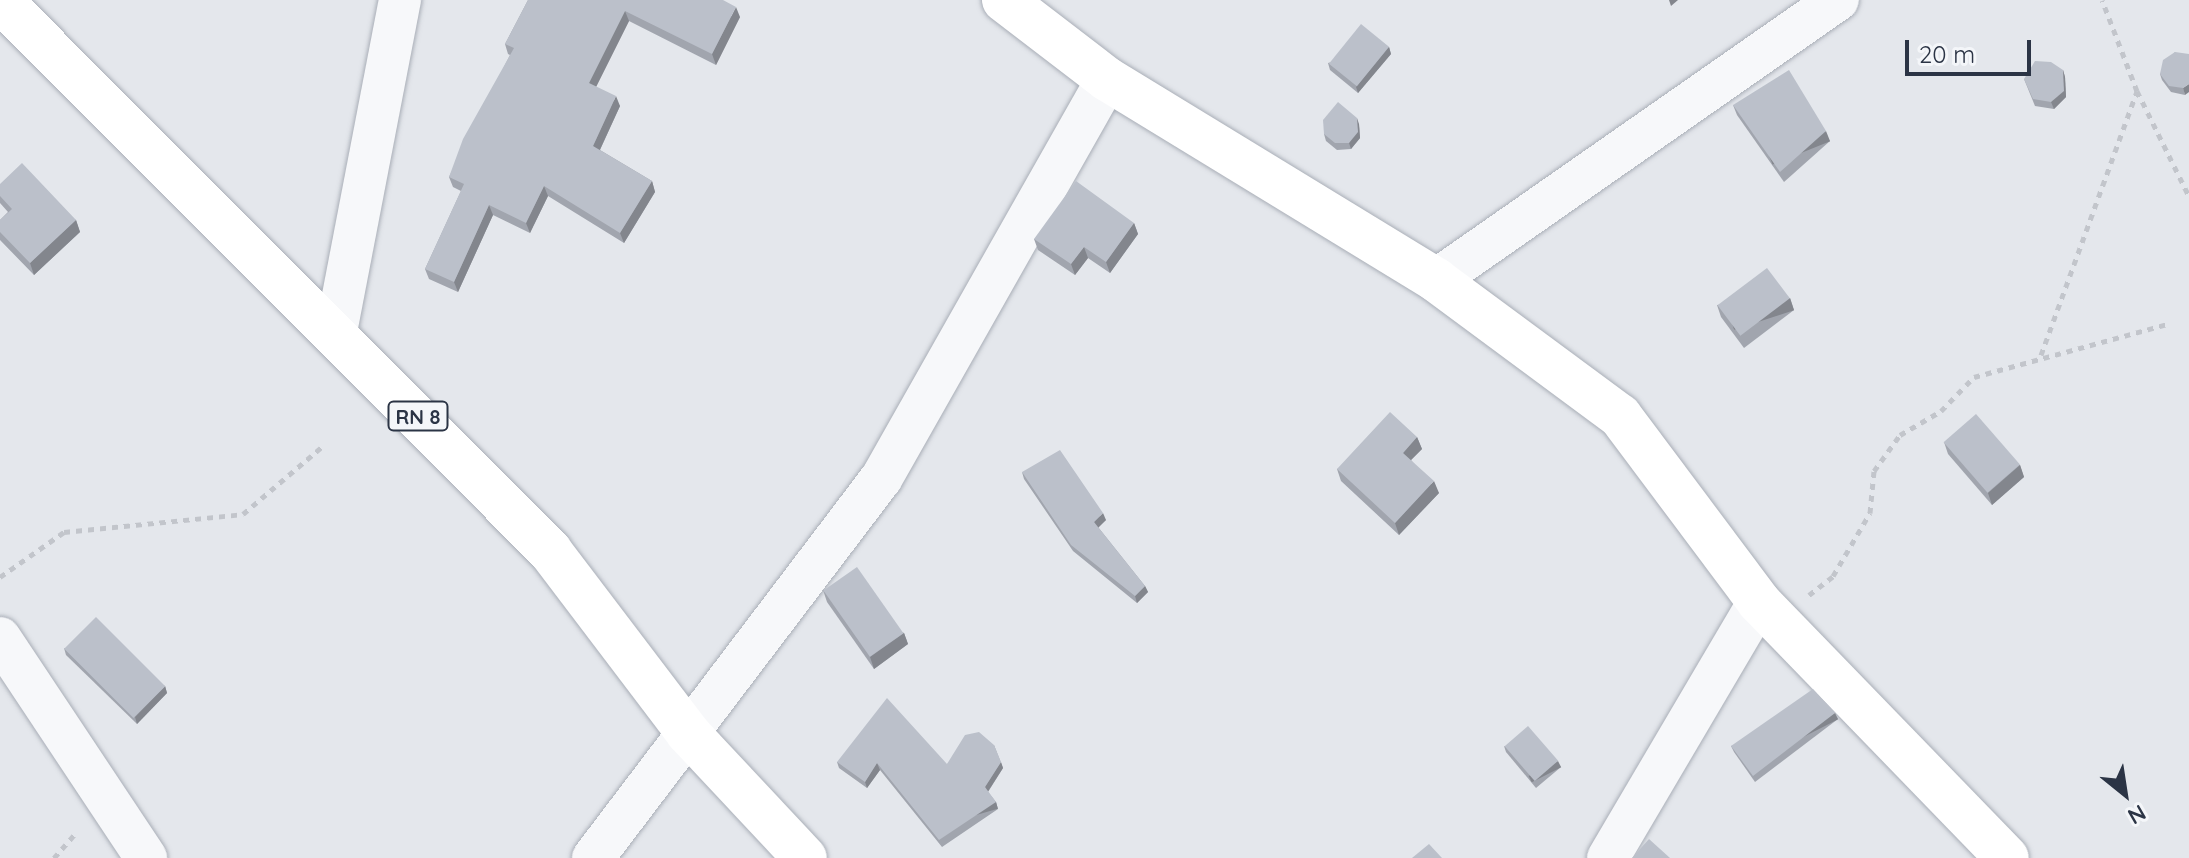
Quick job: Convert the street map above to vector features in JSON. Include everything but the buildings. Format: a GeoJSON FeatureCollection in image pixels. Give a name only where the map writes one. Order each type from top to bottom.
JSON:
{"type":"FeatureCollection","features":[{"type":"Feature","properties":{"kind":"street","name":"RN 8"},"geometry":{"type":"LineString","coordinates":[[0,0],[336,332],[550,551],[688,733],[805,858]]}},
{"type":"Feature","properties":{"kind":"street"},"geometry":{"type":"LineString","coordinates":[[336,332],[400,0]]}},
{"type":"Feature","properties":{"kind":"street"},"geometry":{"type":"LineString","coordinates":[[1004,0],[1107,79],[1436,280],[1620,416],[1768,611],[2007,858]]}},
{"type":"Feature","properties":{"kind":"street"},"geometry":{"type":"LineString","coordinates":[[1436,280],[1838,0]]}},
{"type":"Feature","properties":{"kind":"street"},"geometry":{"type":"LineString","coordinates":[[593,858],[881,479],[1107,79]]}},
{"type":"Feature","properties":{"kind":"street"},"geometry":{"type":"LineString","coordinates":[[1608,858],[1768,611]]}},
{"type":"Feature","properties":{"kind":"street"},"geometry":{"type":"LineString","coordinates":[[0,638],[146,858]]}},
{"type":"Feature","properties":{"kind":"path"},"geometry":{"type":"LineString","coordinates":[[2102,0],[2137,91],[2189,196]]}},
{"type":"Feature","properties":{"kind":"path"},"geometry":{"type":"LineString","coordinates":[[2041,356],[2137,91]]}},
{"type":"Feature","properties":{"kind":"path"},"geometry":{"type":"LineString","coordinates":[[1768,611],[1833,576],[1870,513],[1874,471],[1900,435],[1941,411],[1974,377],[2041,356],[2168,324]]}},
{"type":"Feature","properties":{"kind":"path"},"geometry":{"type":"LineString","coordinates":[[0,577],[64,532],[243,514],[323,446]]}}]}
